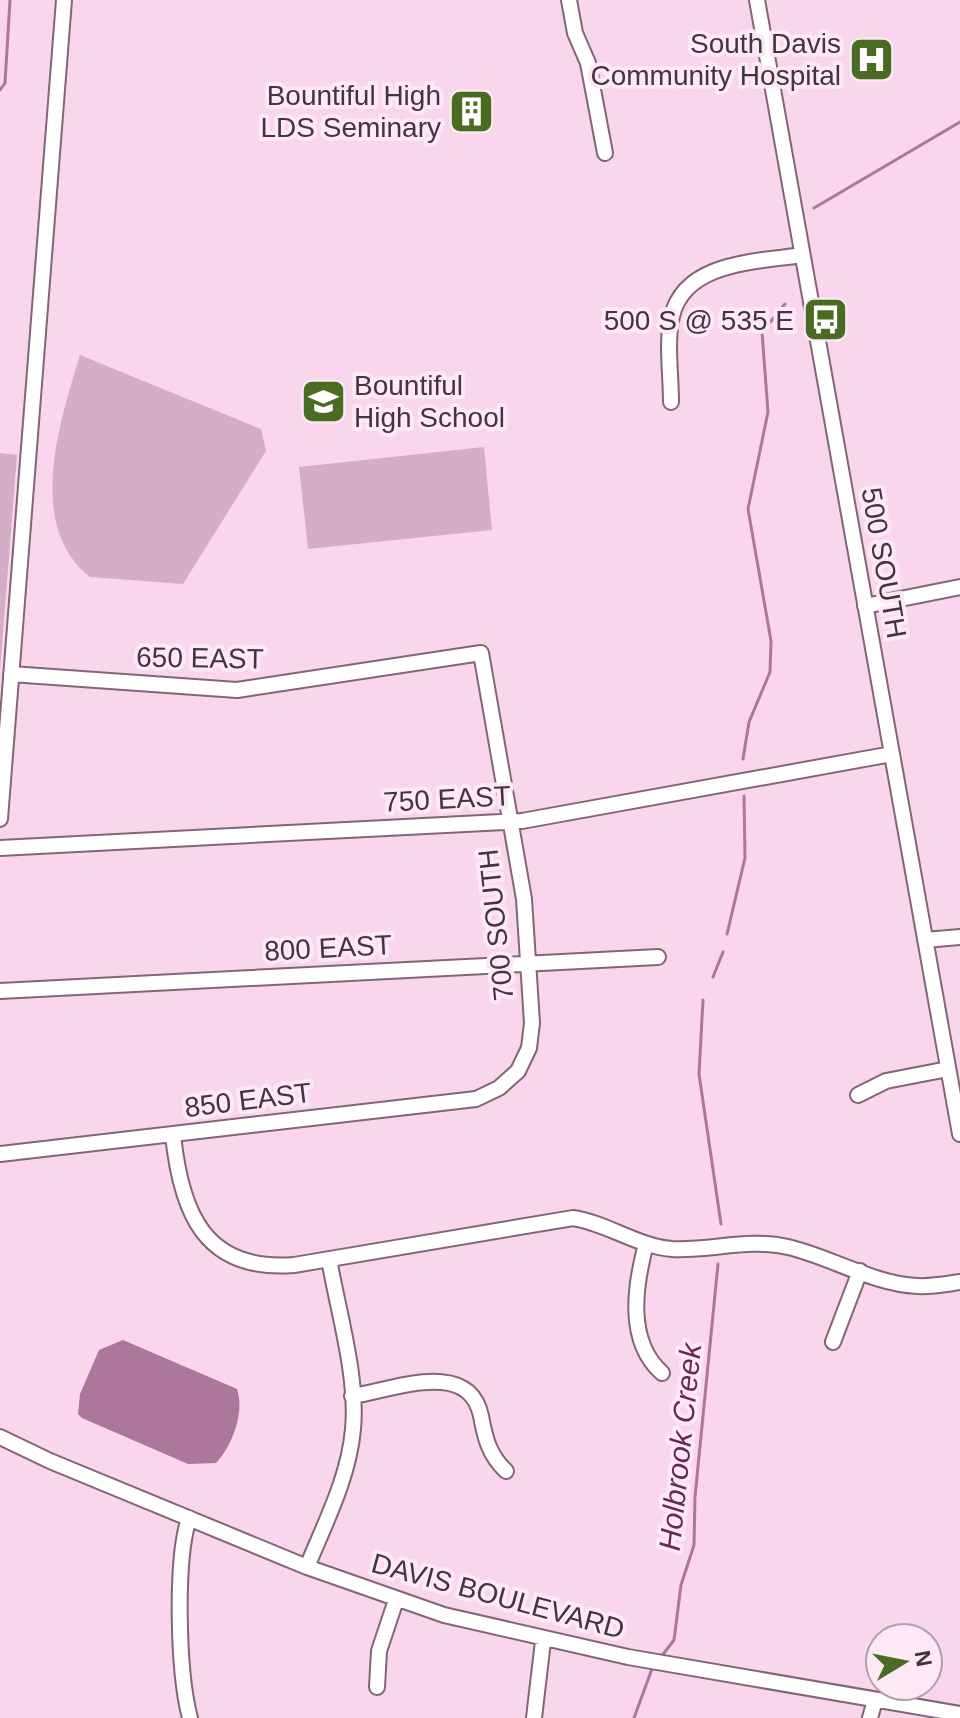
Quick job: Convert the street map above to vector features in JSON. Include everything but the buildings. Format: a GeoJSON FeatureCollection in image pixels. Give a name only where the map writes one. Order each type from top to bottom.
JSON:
{"type":"FeatureCollection","features":[{"type":"Feature","properties":{"kind":"street"},"geometry":{"type":"LineString","coordinates":[[0,819],[64,0]]}},
{"type":"Feature","properties":{"kind":"street"},"geometry":{"type":"LineString","coordinates":[[569,0],[575,33],[588,63],[605,153]]}},
{"type":"Feature","properties":{"kind":"street","name":"500 SOUTH"},"geometry":{"type":"LineString","coordinates":[[757,0],[960,1134]]}},
{"type":"Feature","properties":{"kind":"street"},"geometry":{"type":"LineString","coordinates":[[671,402],[672,317],[689,285],[712,271],[802,255]]}},
{"type":"Feature","properties":{"kind":"street"},"geometry":{"type":"LineString","coordinates":[[865,606],[960,587]]}},
{"type":"Feature","properties":{"kind":"street","name":"650 EAST"},"geometry":{"type":"LineString","coordinates":[[11,674],[237,690],[481,653]]}},
{"type":"Feature","properties":{"kind":"street","name":"700 SOUTH"},"geometry":{"type":"LineString","coordinates":[[481,653],[524,899],[532,1023],[529,1048],[518,1071],[499,1088]]}},
{"type":"Feature","properties":{"kind":"street","name":"750 EAST"},"geometry":{"type":"LineString","coordinates":[[0,848],[511,822],[892,754]]}},
{"type":"Feature","properties":{"kind":"street"},"geometry":{"type":"LineString","coordinates":[[925,940],[960,937]]}},
{"type":"Feature","properties":{"kind":"street","name":"800 EAST"},"geometry":{"type":"LineString","coordinates":[[0,991],[658,957]]}},
{"type":"Feature","properties":{"kind":"street"},"geometry":{"type":"LineString","coordinates":[[858,1095],[886,1081],[948,1069]]}},
{"type":"Feature","properties":{"kind":"street","name":"850 EAST"},"geometry":{"type":"LineString","coordinates":[[0,1154],[468,1101],[499,1088]]}},
{"type":"Feature","properties":{"kind":"street"},"geometry":{"type":"LineString","coordinates":[[173,1135],[183,1198],[198,1226],[212,1241],[256,1264],[281,1266],[329,1259],[562,1219],[594,1223],[646,1244],[683,1249],[770,1244],[803,1251],[915,1286],[960,1282]]}},
{"type":"Feature","properties":{"kind":"street"},"geometry":{"type":"LineString","coordinates":[[646,1244],[635,1304],[646,1354],[662,1373]]}},
{"type":"Feature","properties":{"kind":"street"},"geometry":{"type":"LineString","coordinates":[[307,1567],[346,1466],[353,1427],[352,1396],[329,1259]]}},
{"type":"Feature","properties":{"kind":"street"},"geometry":{"type":"LineString","coordinates":[[833,1342],[860,1271]]}},
{"type":"Feature","properties":{"kind":"street"},"geometry":{"type":"LineString","coordinates":[[352,1396],[442,1381],[458,1383],[473,1394],[489,1450],[506,1471]]}},
{"type":"Feature","properties":{"kind":"street","name":"DAVIS BOULEVARD"},"geometry":{"type":"LineString","coordinates":[[0,1437],[50,1461],[307,1567],[396,1600],[543,1641],[864,1698]]}},
{"type":"Feature","properties":{"kind":"street"},"geometry":{"type":"LineString","coordinates":[[189,1518],[181,1546],[184,1685],[190,1718]]}},
{"type":"Feature","properties":{"kind":"street"},"geometry":{"type":"LineString","coordinates":[[377,1687],[379,1651],[396,1600]]}},
{"type":"Feature","properties":{"kind":"street"},"geometry":{"type":"LineString","coordinates":[[534,1718],[543,1641]]}},
{"type":"Feature","properties":{"kind":"street","name":"DAVIS BOULEVARD"},"geometry":{"type":"LineString","coordinates":[[887,1702],[960,1714]]}},
{"type":"Feature","properties":{"kind":"shaded area"},"geometry":{"type":"Polygon","coordinates":[[[80,355],[261,429],[266,451],[183,584],[90,577],[70,556],[58,530],[53,502],[53,472],[64,410],[80,355]]]}},
{"type":"Feature","properties":{"kind":"shaded area"},"geometry":{"type":"Polygon","coordinates":[[[484,447],[492,530],[308,549],[299,467],[484,447]]]}},
{"type":"Feature","properties":{"kind":"shaded area"},"geometry":{"type":"Polygon","coordinates":[[[0,453],[17,455],[0,670],[0,453]]]}},
{"type":"Feature","properties":{"kind":"shaded area"},"geometry":{"type":"Polygon","coordinates":[[[123,1340],[237,1389],[239,1408],[236,1428],[216,1463],[188,1464],[78,1414],[80,1394],[99,1350],[123,1340]]]}},
{"type":"Feature","properties":{"kind":"waterway"},"geometry":{"type":"LineString","coordinates":[[0,90],[5,83],[10,0]]}},
{"type":"Feature","properties":{"kind":"waterway","name":"Holbrook Creek"},"geometry":{"type":"LineString","coordinates":[[814,208],[960,122]]}},
{"type":"Feature","properties":{"kind":"waterway","name":"Holbrook Creek"},"geometry":{"type":"LineString","coordinates":[[743,759],[749,722],[770,672],[771,641],[748,509],[768,412],[762,332],[785,304]]}},
{"type":"Feature","properties":{"kind":"waterway","name":"Holbrook Creek"},"geometry":{"type":"LineString","coordinates":[[727,934],[745,858],[744,796]]}},
{"type":"Feature","properties":{"kind":"waterway"},"geometry":{"type":"LineString","coordinates":[[713,977],[723,952]]}},
{"type":"Feature","properties":{"kind":"waterway","name":"Holbrook Creek"},"geometry":{"type":"LineString","coordinates":[[703,1000],[699,1074],[721,1224]]}},
{"type":"Feature","properties":{"kind":"waterway","name":"Holbrook Creek"},"geometry":{"type":"LineString","coordinates":[[661,1657],[674,1640],[681,1585],[694,1545],[695,1497],[718,1264]]}},
{"type":"Feature","properties":{"kind":"waterway","name":"Holbrook Creek"},"geometry":{"type":"LineString","coordinates":[[634,1718],[653,1666]]}},
{"type":"Feature","properties":{"kind":"place","name":"South Davis Community Hospital"},"geometry":{"type":"Point","coordinates":[872,59]}},
{"type":"Feature","properties":{"kind":"place","name":"Bountiful High LDS Seminary"},"geometry":{"type":"Point","coordinates":[472,111]}},
{"type":"Feature","properties":{"kind":"place","name":"500 S @ 535 E"},"geometry":{"type":"Point","coordinates":[825,320]}},
{"type":"Feature","properties":{"kind":"place","name":"Bountiful High School"},"geometry":{"type":"Point","coordinates":[323,401]}}]}
